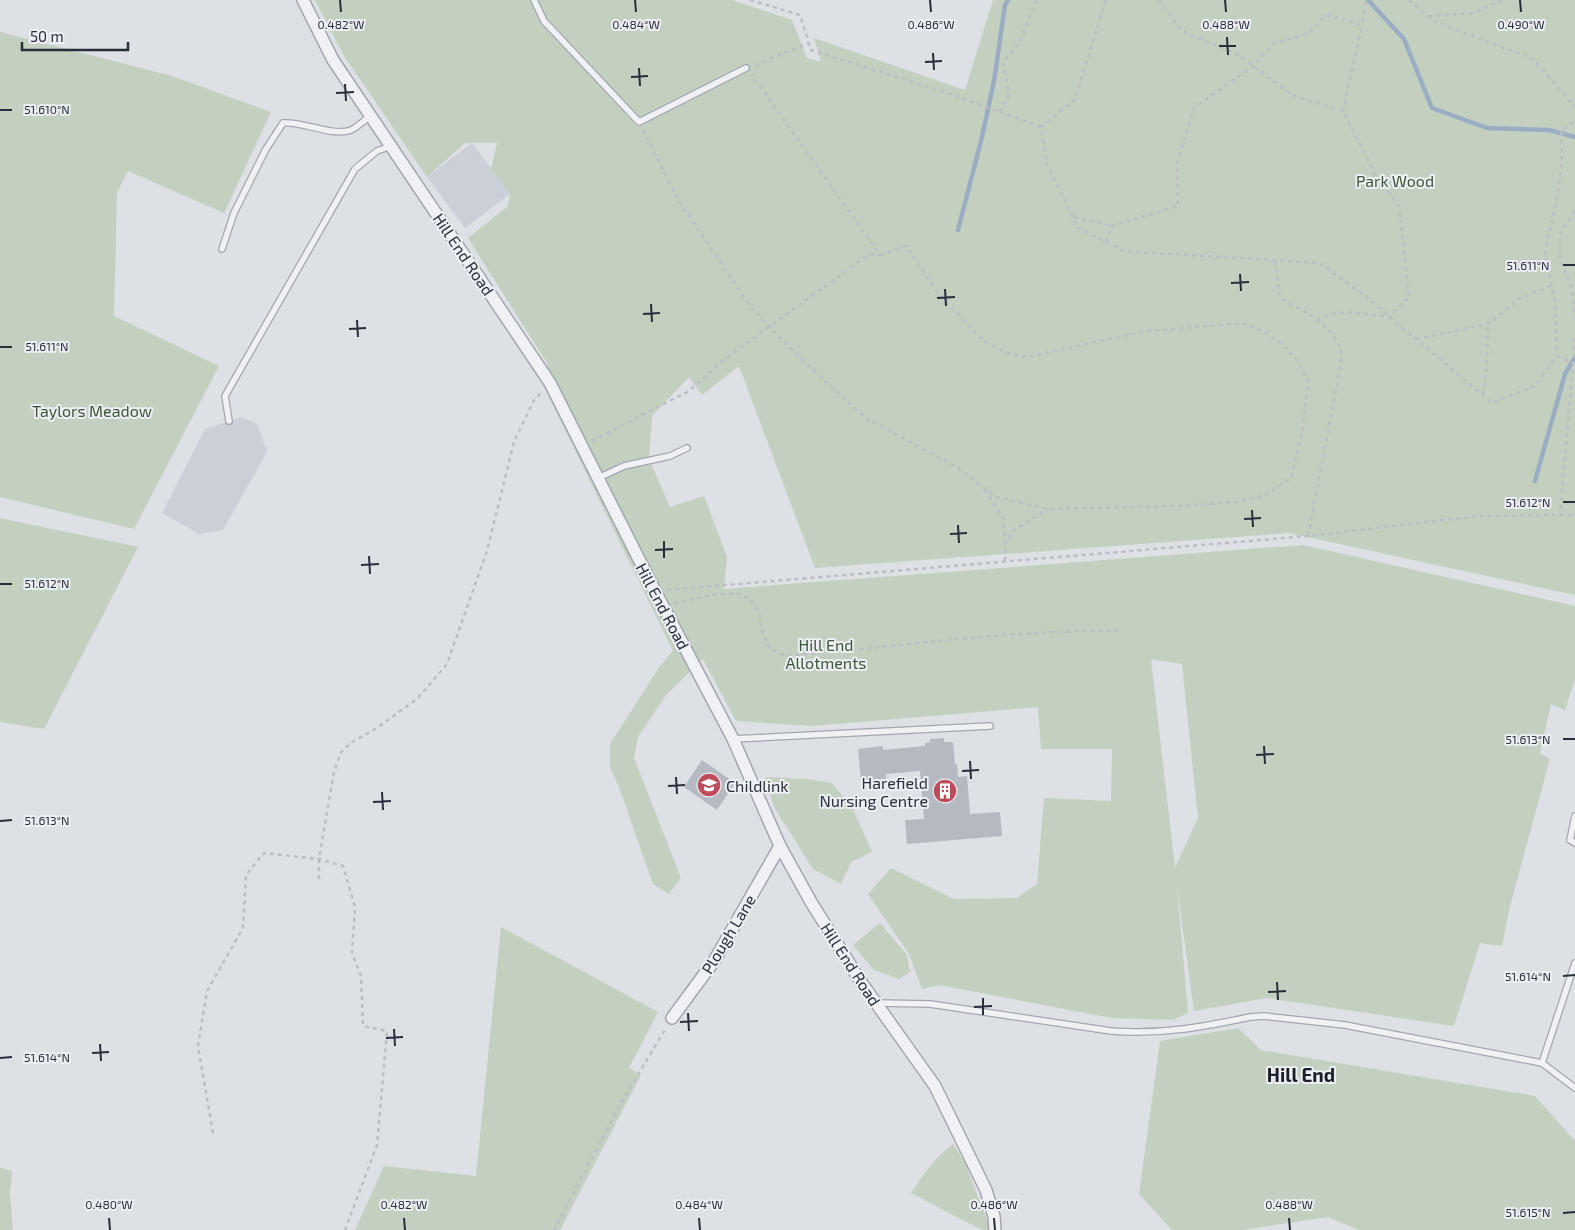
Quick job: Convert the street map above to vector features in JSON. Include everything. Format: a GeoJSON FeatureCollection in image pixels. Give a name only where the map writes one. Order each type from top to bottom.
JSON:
{"type":"FeatureCollection","features":[{"type":"Feature","properties":{"kind":"street","name":"Hill End Road"},"geometry":{"type":"LineString","coordinates":[[302,0],[333,60],[550,383],[732,739],[780,846],[811,902],[876,1003],[935,1086],[986,1190],[995,1228]]}},
{"type":"Feature","properties":{"kind":"street","name":"Plough Lane"},"geometry":{"type":"LineString","coordinates":[[672,1018],[714,961],[780,846]]}},
{"type":"Feature","properties":{"kind":"lane"},"geometry":{"type":"LineString","coordinates":[[534,0],[544,21],[639,122],[746,68]]}},
{"type":"Feature","properties":{"kind":"lane"},"geometry":{"type":"LineString","coordinates":[[222,249],[234,213],[266,149],[283,123],[291,122],[345,131],[352,129],[371,116]]}},
{"type":"Feature","properties":{"kind":"lane"},"geometry":{"type":"LineString","coordinates":[[229,421],[224,396],[354,170],[377,151],[391,146]]}},
{"type":"Feature","properties":{"kind":"lane"},"geometry":{"type":"LineString","coordinates":[[598,478],[624,466],[670,456],[687,448]]}},
{"type":"Feature","properties":{"kind":"lane"},"geometry":{"type":"LineString","coordinates":[[732,739],[990,726]]}},
{"type":"Feature","properties":{"kind":"lane"},"geometry":{"type":"LineString","coordinates":[[1575,816],[1570,840],[1575,843]]}},
{"type":"Feature","properties":{"kind":"lane"},"geometry":{"type":"LineString","coordinates":[[1542,1062],[1575,963]]}},
{"type":"Feature","properties":{"kind":"lane"},"geometry":{"type":"LineString","coordinates":[[876,1003],[930,1004],[1138,1034],[1264,1016],[1345,1025],[1542,1062],[1575,1088]]}},
{"type":"Feature","properties":{"kind":"path"},"geometry":{"type":"LineString","coordinates":[[750,0],[800,15],[811,50],[951,94],[1041,127]]}},
{"type":"Feature","properties":{"kind":"path"},"geometry":{"type":"LineString","coordinates":[[1000,112],[1009,94],[1003,62],[1021,40],[1036,0]]}},
{"type":"Feature","properties":{"kind":"path"},"geometry":{"type":"LineString","coordinates":[[1041,127],[1075,99],[1106,0]]}},
{"type":"Feature","properties":{"kind":"path"},"geometry":{"type":"LineString","coordinates":[[1159,0],[1182,31],[1237,54],[1294,96],[1343,111]]}},
{"type":"Feature","properties":{"kind":"path"},"geometry":{"type":"LineString","coordinates":[[1366,0],[1343,111],[1375,174],[1399,206],[1409,297],[1389,317]]}},
{"type":"Feature","properties":{"kind":"path"},"geometry":{"type":"LineString","coordinates":[[1409,0],[1436,22],[1533,59],[1575,107]]}},
{"type":"Feature","properties":{"kind":"path"},"geometry":{"type":"LineString","coordinates":[[1429,16],[1474,13],[1502,0]]}},
{"type":"Feature","properties":{"kind":"path"},"geometry":{"type":"LineString","coordinates":[[1073,217],[1112,226],[1178,206],[1177,163],[1194,108],[1253,66],[1274,43],[1308,34],[1326,15],[1362,26]]}},
{"type":"Feature","properties":{"kind":"path"},"geometry":{"type":"LineString","coordinates":[[809,43],[746,68],[880,255]]}},
{"type":"Feature","properties":{"kind":"path"},"geometry":{"type":"LineString","coordinates":[[1041,127],[1046,164],[1078,228],[1124,251],[1319,263],[1358,291],[1492,403],[1535,386],[1556,356],[1556,302],[1545,254],[1559,187],[1562,157],[1561,131],[1575,121]]}},
{"type":"Feature","properties":{"kind":"path"},"geometry":{"type":"LineString","coordinates":[[582,446],[689,391],[721,362],[770,327],[869,254],[880,255],[906,246],[940,296],[984,341],[1008,353],[1027,357],[1141,332],[1241,323],[1264,331],[1284,346],[1300,362],[1308,382],[1302,433],[1291,478],[1264,496],[1238,502],[1193,505],[1049,508],[996,497],[955,466],[867,419],[795,353],[770,327],[752,309],[679,200],[651,149],[639,122]]}},
{"type":"Feature","properties":{"kind":"path"},"geometry":{"type":"LineString","coordinates":[[1575,211],[1560,234],[1560,260],[1572,290],[1575,319]]}},
{"type":"Feature","properties":{"kind":"path"},"geometry":{"type":"LineString","coordinates":[[1106,242],[1112,226]]}},
{"type":"Feature","properties":{"kind":"path"},"geometry":{"type":"LineString","coordinates":[[1275,260],[1280,298],[1317,319],[1328,330],[1340,348],[1339,374],[1308,536]]}},
{"type":"Feature","properties":{"kind":"path"},"geometry":{"type":"LineString","coordinates":[[1416,339],[1488,324],[1519,299],[1552,285]]}},
{"type":"Feature","properties":{"kind":"path"},"geometry":{"type":"LineString","coordinates":[[1317,319],[1326,315],[1354,312],[1389,317]]}},
{"type":"Feature","properties":{"kind":"path"},"geometry":{"type":"LineString","coordinates":[[1483,395],[1487,366],[1488,324]]}},
{"type":"Feature","properties":{"kind":"path"},"geometry":{"type":"LineString","coordinates":[[1560,517],[1575,338]]}},
{"type":"Feature","properties":{"kind":"path"},"geometry":{"type":"LineString","coordinates":[[1556,356],[1573,363]]}},
{"type":"Feature","properties":{"kind":"path"},"geometry":{"type":"LineString","coordinates":[[319,879],[319,859],[334,772],[341,752],[352,742],[378,728],[418,698],[446,664],[487,551],[514,442],[534,400],[550,383]]}},
{"type":"Feature","properties":{"kind":"path"},"geometry":{"type":"LineString","coordinates":[[984,488],[1003,518],[1005,561]]}},
{"type":"Feature","properties":{"kind":"path"},"geometry":{"type":"LineString","coordinates":[[1005,544],[1012,531],[1049,508]]}},
{"type":"Feature","properties":{"kind":"path"},"geometry":{"type":"LineString","coordinates":[[655,591],[1308,536],[1478,516],[1560,517],[1575,515]]}},
{"type":"Feature","properties":{"kind":"path"},"geometry":{"type":"LineString","coordinates":[[663,605],[712,595],[738,593],[750,599],[759,613],[762,632],[769,648],[785,656],[964,638],[1084,630],[1118,631]]}},
{"type":"Feature","properties":{"kind":"path"},"geometry":{"type":"LineString","coordinates":[[212,1133],[198,1046],[207,990],[243,928],[246,875],[264,853],[319,859],[343,866],[355,906],[352,953],[361,976],[363,1026],[387,1031],[377,1145],[344,1230]]}},
{"type":"Feature","properties":{"kind":"path"},"geometry":{"type":"LineString","coordinates":[[554,1230],[621,1103],[672,1018]]}},
{"type":"Feature","properties":{"kind":"shaded area"},"geometry":{"type":"Polygon","coordinates":[[[472,143],[510,194],[465,228],[427,177],[472,143]]]}},
{"type":"Feature","properties":{"kind":"shaded area"},"geometry":{"type":"Polygon","coordinates":[[[241,417],[257,424],[267,452],[223,530],[199,534],[162,513],[205,429],[241,417]]]}},
{"type":"Feature","properties":{"kind":"green space"},"geometry":{"type":"Polygon","coordinates":[[[315,0],[732,0],[792,20],[807,58],[821,62],[814,38],[965,90],[993,0],[1575,0],[1575,595],[1289,533],[815,568],[739,366],[702,395],[689,377],[652,416],[649,459],[670,507],[704,496],[727,557],[724,589],[1303,545],[1575,606],[1575,679],[1565,710],[1551,704],[1540,753],[1550,759],[1509,910],[1502,946],[1480,943],[1454,1026],[1267,998],[1194,1011],[1177,886],[1188,1013],[1173,1020],[1112,1018],[939,985],[922,989],[909,954],[868,894],[891,868],[954,899],[1017,898],[1037,884],[1044,798],[1111,801],[1112,749],[1041,749],[1038,707],[812,726],[736,721],[703,659],[666,695],[638,737],[634,758],[681,878],[669,894],[653,884],[619,787],[610,768],[610,744],[660,666],[673,651],[552,403],[547,363],[468,238],[508,206],[510,194],[491,169],[497,143],[465,143],[427,177],[344,56],[315,0]],[[1151,659],[1175,868],[1198,818],[1182,664],[1151,659]]]}},
{"type":"Feature","properties":{"kind":"green space","name":"Taylors Meadow"},"geometry":{"type":"Polygon","coordinates":[[[0,32],[172,76],[271,112],[224,213],[128,171],[117,193],[114,316],[219,366],[134,529],[0,497],[0,32]]]}},
{"type":"Feature","properties":{"kind":"green space"},"geometry":{"type":"Polygon","coordinates":[[[0,518],[138,547],[44,729],[0,722],[0,518]]]}},
{"type":"Feature","properties":{"kind":"green space"},"geometry":{"type":"Polygon","coordinates":[[[765,777],[808,779],[832,783],[853,809],[872,852],[851,862],[841,884],[813,869],[774,807],[765,777]]]}},
{"type":"Feature","properties":{"kind":"green space"},"geometry":{"type":"Polygon","coordinates":[[[880,923],[907,955],[910,972],[899,979],[874,970],[853,945],[880,923]]]}},
{"type":"Feature","properties":{"kind":"green space"},"geometry":{"type":"Polygon","coordinates":[[[501,927],[658,1012],[629,1068],[641,1075],[560,1230],[355,1230],[384,1166],[476,1176],[501,927]]]}},
{"type":"Feature","properties":{"kind":"green space"},"geometry":{"type":"Polygon","coordinates":[[[1238,1028],[1261,1050],[1535,1096],[1575,1141],[1575,1230],[1359,1230],[1328,1217],[1242,1230],[1172,1230],[1139,1194],[1160,1041],[1238,1028]]]}},
{"type":"Feature","properties":{"kind":"green space"},"geometry":{"type":"Polygon","coordinates":[[[953,1144],[965,1163],[991,1230],[982,1230],[911,1193],[935,1160],[953,1144]]]}},
{"type":"Feature","properties":{"kind":"green space"},"geometry":{"type":"Polygon","coordinates":[[[0,1168],[12,1171],[10,1194],[13,1230],[0,1230],[0,1168]]]}},
{"type":"Feature","properties":{"kind":"building","name":"Harefield Nursing Centre"},"geometry":{"type":"Polygon","coordinates":[[[944,738],[944,742],[953,742],[958,777],[967,776],[970,814],[1000,812],[1002,836],[907,844],[905,820],[924,819],[920,771],[886,774],[886,779],[861,781],[858,749],[883,746],[883,750],[925,746],[925,743],[930,742],[930,739],[944,738]]]}},
{"type":"Feature","properties":{"kind":"building","name":"Childlink"},"geometry":{"type":"Polygon","coordinates":[[[702,760],[735,783],[717,810],[684,787],[702,760]]]}},
{"type":"Feature","properties":{"kind":"waterway"},"geometry":{"type":"LineString","coordinates":[[958,230],[982,137],[994,81],[1005,5],[1008,0]]}},
{"type":"Feature","properties":{"kind":"waterway"},"geometry":{"type":"LineString","coordinates":[[1368,0],[1404,39],[1432,108],[1487,128],[1549,130],[1575,137]]}},
{"type":"Feature","properties":{"kind":"waterway"},"geometry":{"type":"LineString","coordinates":[[1535,481],[1565,374],[1575,357]]}},
{"type":"Feature","properties":{"kind":"place","name":"Childlink"},"geometry":{"type":"Point","coordinates":[709,785]}},
{"type":"Feature","properties":{"kind":"place","name":"Harefield Nursing Centre"},"geometry":{"type":"Point","coordinates":[945,791]}},
{"type":"Feature","properties":{"kind":"district","name":"Hill End"},"geometry":{"type":"Point","coordinates":[1301,1074]}},
{"type":"Feature","properties":{"kind":"park label","name":"Park Wood"},"geometry":{"type":"Point","coordinates":[1395,180]}},
{"type":"Feature","properties":{"kind":"park label","name":"Hill End Allotments"},"geometry":{"type":"Point","coordinates":[826,653]}}]}
